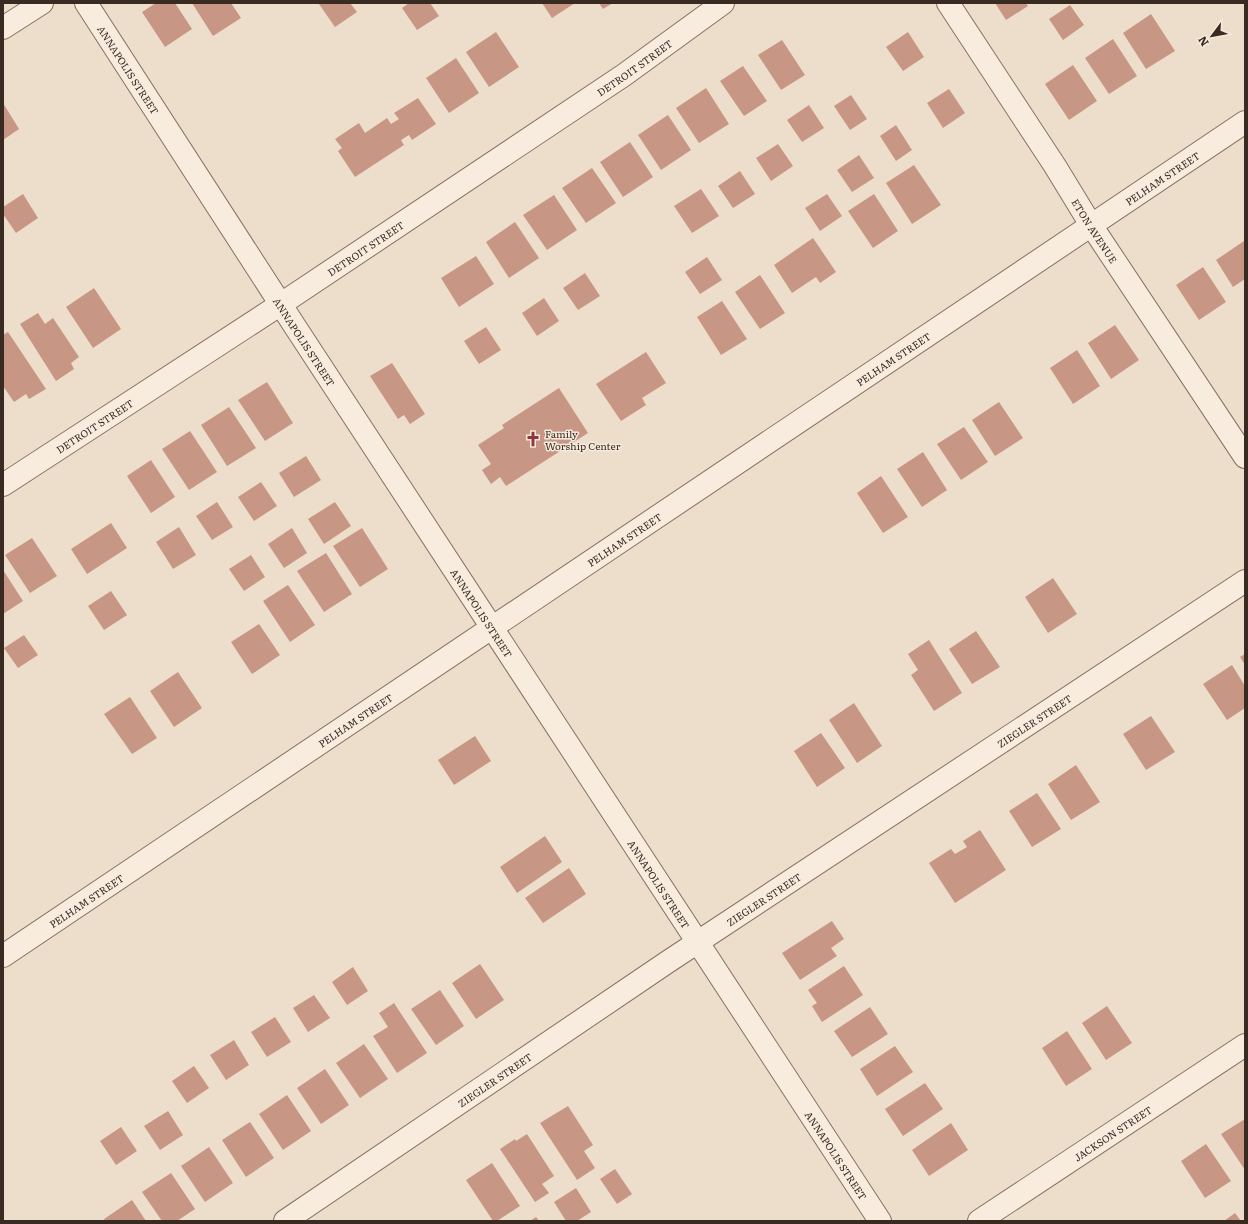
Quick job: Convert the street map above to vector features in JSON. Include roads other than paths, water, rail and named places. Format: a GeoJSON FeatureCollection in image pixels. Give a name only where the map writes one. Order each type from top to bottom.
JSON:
{"type":"FeatureCollection","features":[{"type":"Feature","properties":{"kind":"street"},"geometry":{"type":"LineString","coordinates":[[3,28],[42,3]]}},
{"type":"Feature","properties":{"kind":"street","name":"ANNAPOLIS STREET"},"geometry":{"type":"LineString","coordinates":[[86,3],[880,1221]]}},
{"type":"Feature","properties":{"kind":"street","name":"DETROIT STREET"},"geometry":{"type":"LineString","coordinates":[[3,484],[281,304],[624,75],[723,3]]}},
{"type":"Feature","properties":{"kind":"street","name":"ETON AVENUE"},"geometry":{"type":"LineString","coordinates":[[948,3],[1055,166],[1091,225],[1245,456]]}},
{"type":"Feature","properties":{"kind":"street","name":"PELHAM STREET"},"geometry":{"type":"LineString","coordinates":[[3,956],[1245,122]]}},
{"type":"Feature","properties":{"kind":"street","name":"ZIEGLER STREET"},"geometry":{"type":"LineString","coordinates":[[285,1221],[698,942],[1245,581]]}},
{"type":"Feature","properties":{"kind":"street","name":"JACKSON STREET"},"geometry":{"type":"LineString","coordinates":[[979,1221],[1245,1045]]}},
{"type":"Feature","properties":{"kind":"place","name":"Family Worship Center"},"geometry":{"type":"Point","coordinates":[533,439]}}]}
